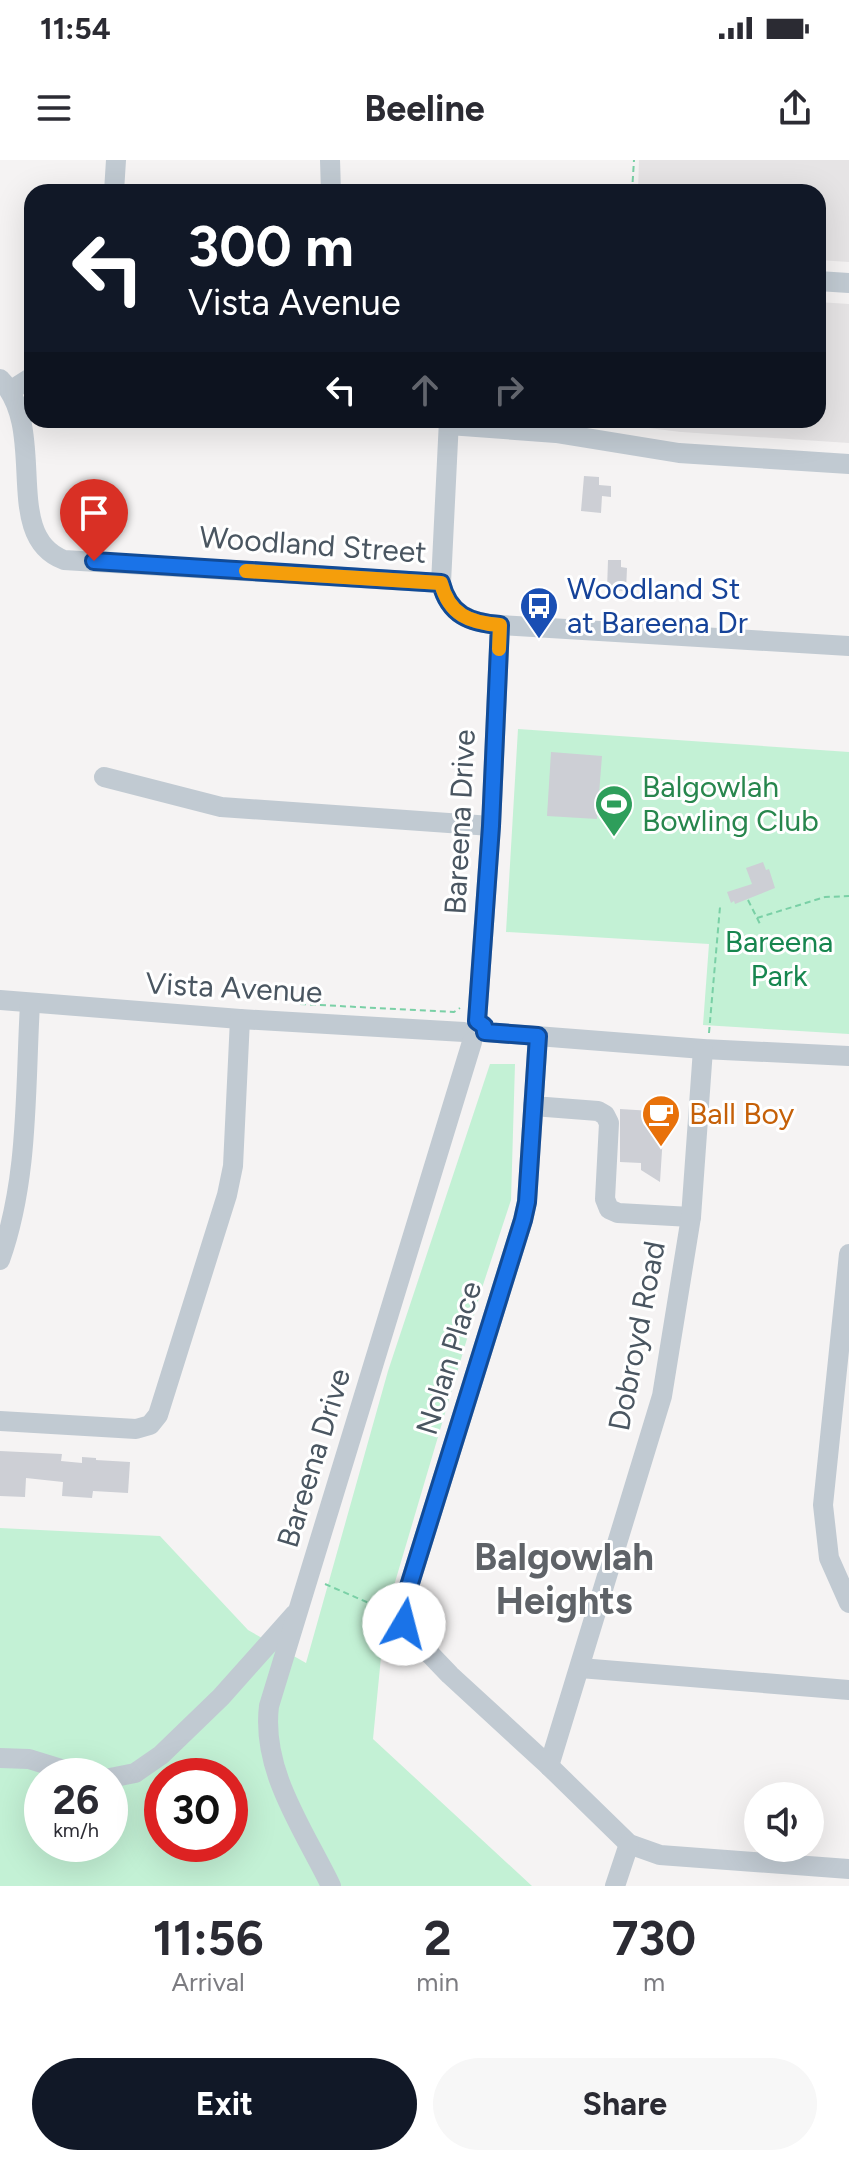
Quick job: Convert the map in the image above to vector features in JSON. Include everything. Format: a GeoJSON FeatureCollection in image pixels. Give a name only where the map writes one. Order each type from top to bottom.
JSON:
{"type":"FeatureCollection","features":[{"type":"Feature","properties":{"kind":"street"},"geometry":{"type":"LineString","coordinates":[[114,184],[116,160]]}},
{"type":"Feature","properties":{"kind":"street"},"geometry":{"type":"LineString","coordinates":[[331,184],[332,163]]}},
{"type":"Feature","properties":{"kind":"street"},"geometry":{"type":"LineString","coordinates":[[826,282],[849,283]]}},
{"type":"Feature","properties":{"kind":"street","name":"Woodland Street"},"geometry":{"type":"LineString","coordinates":[[5,385],[19,416],[12,491],[20,523],[27,537],[42,551],[64,560],[441,583],[448,602],[464,618],[482,624],[849,646]]}},
{"type":"Feature","properties":{"kind":"street"},"geometry":{"type":"LineString","coordinates":[[441,583],[449,428]]}},
{"type":"Feature","properties":{"kind":"street"},"geometry":{"type":"LineString","coordinates":[[507,428],[679,453],[849,464]]}},
{"type":"Feature","properties":{"kind":"street","name":"Bareena Drive"},"geometry":{"type":"LineString","coordinates":[[331,1886],[283,1789],[270,1755],[267,1722],[297,1611],[475,1032],[491,826],[500,625]]}},
{"type":"Feature","properties":{"kind":"street"},"geometry":{"type":"LineString","coordinates":[[104,777],[221,807],[491,826]]}},
{"type":"Feature","properties":{"kind":"street","name":"Vista Avenue"},"geometry":{"type":"LineString","coordinates":[[0,1000],[240,1019],[849,1056]]}},
{"type":"Feature","properties":{"kind":"street"},"geometry":{"type":"LineString","coordinates":[[0,1260],[12,1226],[19,1192],[30,1004]]}},
{"type":"Feature","properties":{"kind":"street"},"geometry":{"type":"LineString","coordinates":[[0,1421],[136,1429],[150,1425],[158,1415],[227,1195],[233,1166],[240,1019]]}},
{"type":"Feature","properties":{"kind":"street","name":"Nolan Place"},"geometry":{"type":"LineString","coordinates":[[403,1618],[405,1599],[523,1220],[527,1202],[538,1036]]}},
{"type":"Feature","properties":{"kind":"street","name":"Dobroyd Road"},"geometry":{"type":"LineString","coordinates":[[549,1766],[662,1396],[691,1217],[703,1049]]}},
{"type":"Feature","properties":{"kind":"street"},"geometry":{"type":"LineString","coordinates":[[533,1106],[598,1111],[605,1115],[609,1123],[605,1199],[609,1209],[618,1213],[691,1217]]}},
{"type":"Feature","properties":{"kind":"street"},"geometry":{"type":"LineString","coordinates":[[849,1254],[823,1505],[829,1558],[849,1603]]}},
{"type":"Feature","properties":{"kind":"street"},"geometry":{"type":"LineString","coordinates":[[128,1774],[155,1760],[221,1697],[297,1611]]}},
{"type":"Feature","properties":{"kind":"street"},"geometry":{"type":"LineString","coordinates":[[403,1618],[408,1633],[629,1844],[660,1855],[849,1869]]}},
{"type":"Feature","properties":{"kind":"street"},"geometry":{"type":"LineString","coordinates":[[259,1657],[274,1652],[280,1656],[281,1666]]}},
{"type":"Feature","properties":{"kind":"street"},"geometry":{"type":"LineString","coordinates":[[580,1668],[849,1690]]}},
{"type":"Feature","properties":{"kind":"street"},"geometry":{"type":"LineString","coordinates":[[0,1758],[24,1759]]}},
{"type":"Feature","properties":{"kind":"street"},"geometry":{"type":"LineString","coordinates":[[615,1886],[629,1844]]}},
{"type":"Feature","properties":{"kind":"path"},"geometry":{"type":"LineString","coordinates":[[632,184],[634,160]]}},
{"type":"Feature","properties":{"kind":"path"},"geometry":{"type":"LineString","coordinates":[[757,918],[825,897],[849,896]]}},
{"type":"Feature","properties":{"kind":"path"},"geometry":{"type":"LineString","coordinates":[[748,900],[761,926]]}},
{"type":"Feature","properties":{"kind":"path"},"geometry":{"type":"LineString","coordinates":[[703,1049],[709,1036],[720,907]]}},
{"type":"Feature","properties":{"kind":"path"},"geometry":{"type":"LineString","coordinates":[[287,1021],[288,1004],[454,1012],[461,1007]]}},
{"type":"Feature","properties":{"kind":"path"},"geometry":{"type":"LineString","coordinates":[[309,1577],[403,1618]]}},
{"type":"Feature","properties":{"kind":"shaded area"},"geometry":{"type":"Polygon","coordinates":[[[639,160],[849,160],[849,262],[826,261],[826,184],[638,184],[639,160]]]}},
{"type":"Feature","properties":{"kind":"shaded area"},"geometry":{"type":"Polygon","coordinates":[[[826,303],[849,304],[849,443],[648,428],[826,428],[826,303]]]}},
{"type":"Feature","properties":{"kind":"green space","name":"Bareena Park"},"geometry":{"type":"Polygon","coordinates":[[[518,729],[849,752],[849,1034],[703,1025],[709,944],[506,932],[518,729]]]}},
{"type":"Feature","properties":{"kind":"green space"},"geometry":{"type":"Polygon","coordinates":[[[490,1064],[515,1064],[511,1200],[385,1616],[373,1739],[532,1886],[0,1886],[0,1528],[160,1536],[248,1630],[306,1663],[388,1371],[490,1064]]]}},
{"type":"Feature","properties":{"kind":"building"},"geometry":{"type":"Polygon","coordinates":[[[584,476],[599,477],[599,485],[611,486],[611,497],[602,496],[601,513],[581,511],[584,476]]]}},
{"type":"Feature","properties":{"kind":"building"},"geometry":{"type":"Polygon","coordinates":[[[608,560],[621,560],[621,567],[627,568],[626,591],[607,590],[608,560]]]}},
{"type":"Feature","properties":{"kind":"building"},"geometry":{"type":"Polygon","coordinates":[[[551,752],[602,756],[597,819],[547,816],[551,752]]]}},
{"type":"Feature","properties":{"kind":"building"},"geometry":{"type":"Polygon","coordinates":[[[763,862],[766,870],[769,869],[775,888],[731,903],[727,892],[752,884],[746,868],[763,862]]]}},
{"type":"Feature","properties":{"kind":"building"},"geometry":{"type":"Polygon","coordinates":[[[620,1109],[652,1111],[652,1118],[664,1119],[660,1182],[641,1170],[641,1163],[620,1162],[620,1109]]]}},
{"type":"Feature","properties":{"kind":"building"},"geometry":{"type":"Polygon","coordinates":[[[0,1451],[62,1454],[61,1461],[82,1463],[82,1457],[130,1462],[128,1493],[93,1491],[92,1498],[62,1496],[63,1482],[26,1478],[25,1497],[0,1496],[0,1451]]]}},
{"type":"Feature","properties":{"kind":"slow traffic"},"geometry":{"type":"LineString","coordinates":[[246,571],[441,583],[448,602],[464,618],[482,624],[500,625],[499,649]]}},
{"type":"Feature","properties":{"kind":"place","name":"Woodland St at Bareena Dr"},"geometry":{"type":"Point","coordinates":[539,640]}},
{"type":"Feature","properties":{"kind":"place","name":"Balgowlah Bowling Club"},"geometry":{"type":"Point","coordinates":[614,838]}},
{"type":"Feature","properties":{"kind":"place","name":"Ball Boy"},"geometry":{"type":"Point","coordinates":[661,1148]}},
{"type":"Feature","properties":{"kind":"district","name":"Balgowlah Heights"},"geometry":{"type":"Point","coordinates":[564,1579]}},
{"type":"Feature","properties":{"kind":"route"},"geometry":{"type":"LineString","coordinates":[[94,561],[441,583],[448,602],[464,618],[482,624],[500,625],[491,826],[477,1021],[484,1026],[485,1032],[538,1036],[527,1202],[405,1599],[402,1612],[404,1624]]}}]}
